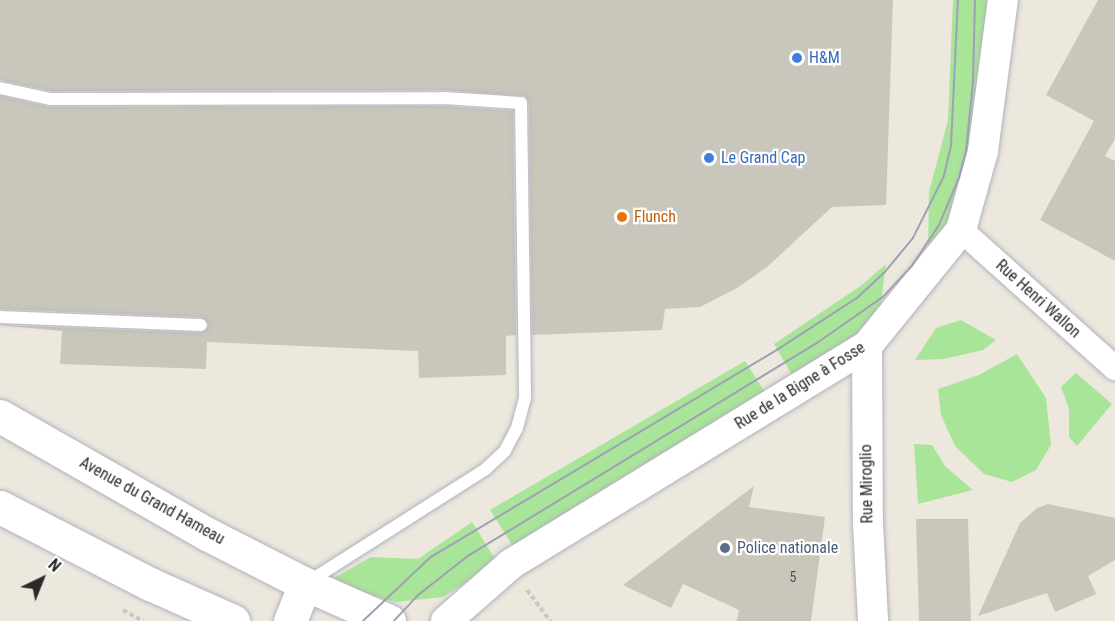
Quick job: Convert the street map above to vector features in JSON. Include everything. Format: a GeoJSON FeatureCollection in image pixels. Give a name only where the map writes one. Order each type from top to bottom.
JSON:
{"type":"FeatureCollection","features":[{"type":"Feature","properties":{"kind":"main road","name":"Avenue du Grand Hameau"},"geometry":{"type":"LineString","coordinates":[[0,416],[304,584],[389,621]]}},
{"type":"Feature","properties":{"kind":"main road"},"geometry":{"type":"LineString","coordinates":[[0,507],[150,584],[233,621]]}},
{"type":"Feature","properties":{"kind":"main road"},"geometry":{"type":"LineString","coordinates":[[150,584],[188,621]]}},
{"type":"Feature","properties":{"kind":"main road"},"geometry":{"type":"LineString","coordinates":[[290,621],[304,584]]}},
{"type":"Feature","properties":{"kind":"street","name":"Rue de la Bigne à Fosse"},"geometry":{"type":"LineString","coordinates":[[446,621],[511,564],[867,346],[961,230],[983,151],[1003,0]]}},
{"type":"Feature","properties":{"kind":"street","name":"Rue Henri Wallon"},"geometry":{"type":"LineString","coordinates":[[961,230],[1112,360]]}},
{"type":"Feature","properties":{"kind":"street","name":"Rue Miroglio"},"geometry":{"type":"LineString","coordinates":[[867,346],[867,524],[873,621]]}},
{"type":"Feature","properties":{"kind":"lane"},"geometry":{"type":"LineString","coordinates":[[0,88],[50,99],[444,98],[521,103],[525,398],[517,428],[505,451],[486,469],[304,584]]}},
{"type":"Feature","properties":{"kind":"lane"},"geometry":{"type":"LineString","coordinates":[[0,317],[201,325]]}},
{"type":"Feature","properties":{"kind":"path"},"geometry":{"type":"LineString","coordinates":[[524,586],[550,621]]}},
{"type":"Feature","properties":{"kind":"green space"},"geometry":{"type":"Polygon","coordinates":[[[953,0],[996,0],[956,214],[928,258],[929,192],[948,120],[953,0]]]}},
{"type":"Feature","properties":{"kind":"green space"},"geometry":{"type":"Polygon","coordinates":[[[886,264],[879,318],[796,382],[774,344],[862,285],[886,264]]]}},
{"type":"Feature","properties":{"kind":"green space"},"geometry":{"type":"Polygon","coordinates":[[[961,320],[996,340],[983,350],[944,359],[915,360],[936,328],[961,320]]]}},
{"type":"Feature","properties":{"kind":"green space"},"geometry":{"type":"Polygon","coordinates":[[[1017,354],[1046,398],[1051,445],[1036,470],[1012,482],[984,474],[955,446],[941,415],[938,389],[979,375],[1017,354]]]}},
{"type":"Feature","properties":{"kind":"green space"},"geometry":{"type":"Polygon","coordinates":[[[745,361],[769,399],[516,551],[490,510],[745,361]]]}},
{"type":"Feature","properties":{"kind":"green space"},"geometry":{"type":"Polygon","coordinates":[[[1076,373],[1112,404],[1077,446],[1069,437],[1069,409],[1061,387],[1076,373]]]}},
{"type":"Feature","properties":{"kind":"green space"},"geometry":{"type":"Polygon","coordinates":[[[914,444],[932,445],[945,466],[973,490],[918,504],[914,444]]]}},
{"type":"Feature","properties":{"kind":"green space"},"geometry":{"type":"Polygon","coordinates":[[[472,522],[497,562],[443,597],[396,602],[366,594],[334,578],[371,557],[418,559],[472,522]]]}},
{"type":"Feature","properties":{"kind":"building","name":"Le Grand Cap"},"geometry":{"type":"Polygon","coordinates":[[[0,0],[893,0],[886,205],[832,207],[767,267],[737,288],[700,307],[665,309],[662,330],[532,335],[529,103],[525,96],[444,90],[51,91],[0,80],[0,0]]]}},
{"type":"Feature","properties":{"kind":"building"},"geometry":{"type":"Polygon","coordinates":[[[1098,0],[1115,0],[1115,139],[1105,156],[1115,161],[1115,261],[1040,220],[1094,121],[1046,95],[1098,0]]]}},
{"type":"Feature","properties":{"kind":"building"},"geometry":{"type":"Polygon","coordinates":[[[0,96],[50,107],[444,106],[513,111],[516,335],[506,336],[506,375],[419,378],[418,351],[207,342],[206,369],[60,364],[62,331],[0,325],[201,333],[209,325],[201,317],[0,309],[0,96]]]}},
{"type":"Feature","properties":{"kind":"building"},"geometry":{"type":"Polygon","coordinates":[[[754,486],[749,507],[825,517],[811,621],[737,621],[739,610],[683,584],[671,608],[623,585],[754,486]]]}},
{"type":"Feature","properties":{"kind":"building"},"geometry":{"type":"Polygon","coordinates":[[[1048,504],[1115,518],[1115,560],[1088,576],[1096,594],[1055,612],[1047,593],[978,616],[1020,523],[1037,508],[1048,504]]]}},
{"type":"Feature","properties":{"kind":"building"},"geometry":{"type":"Polygon","coordinates":[[[916,519],[968,519],[971,621],[919,621],[916,519]]]}},
{"type":"Feature","properties":{"kind":"tram line"},"geometry":{"type":"LineString","coordinates":[[363,621],[431,557],[777,350],[857,298],[885,272],[913,238],[944,176],[951,146],[958,0]]}},
{"type":"Feature","properties":{"kind":"tram line"},"geometry":{"type":"LineString","coordinates":[[394,621],[417,596],[468,556],[817,343],[883,297],[912,266],[939,225],[959,178],[966,152],[973,82],[975,0]]}},
{"type":"Feature","properties":{"kind":"place","name":"H&M"},"geometry":{"type":"Point","coordinates":[797,58]}},
{"type":"Feature","properties":{"kind":"place","name":"Le Grand Cap"},"geometry":{"type":"Point","coordinates":[709,158]}},
{"type":"Feature","properties":{"kind":"place","name":"Flunch"},"geometry":{"type":"Point","coordinates":[622,217]}},
{"type":"Feature","properties":{"kind":"place","name":"Police nationale"},"geometry":{"type":"Point","coordinates":[725,548]}}]}
